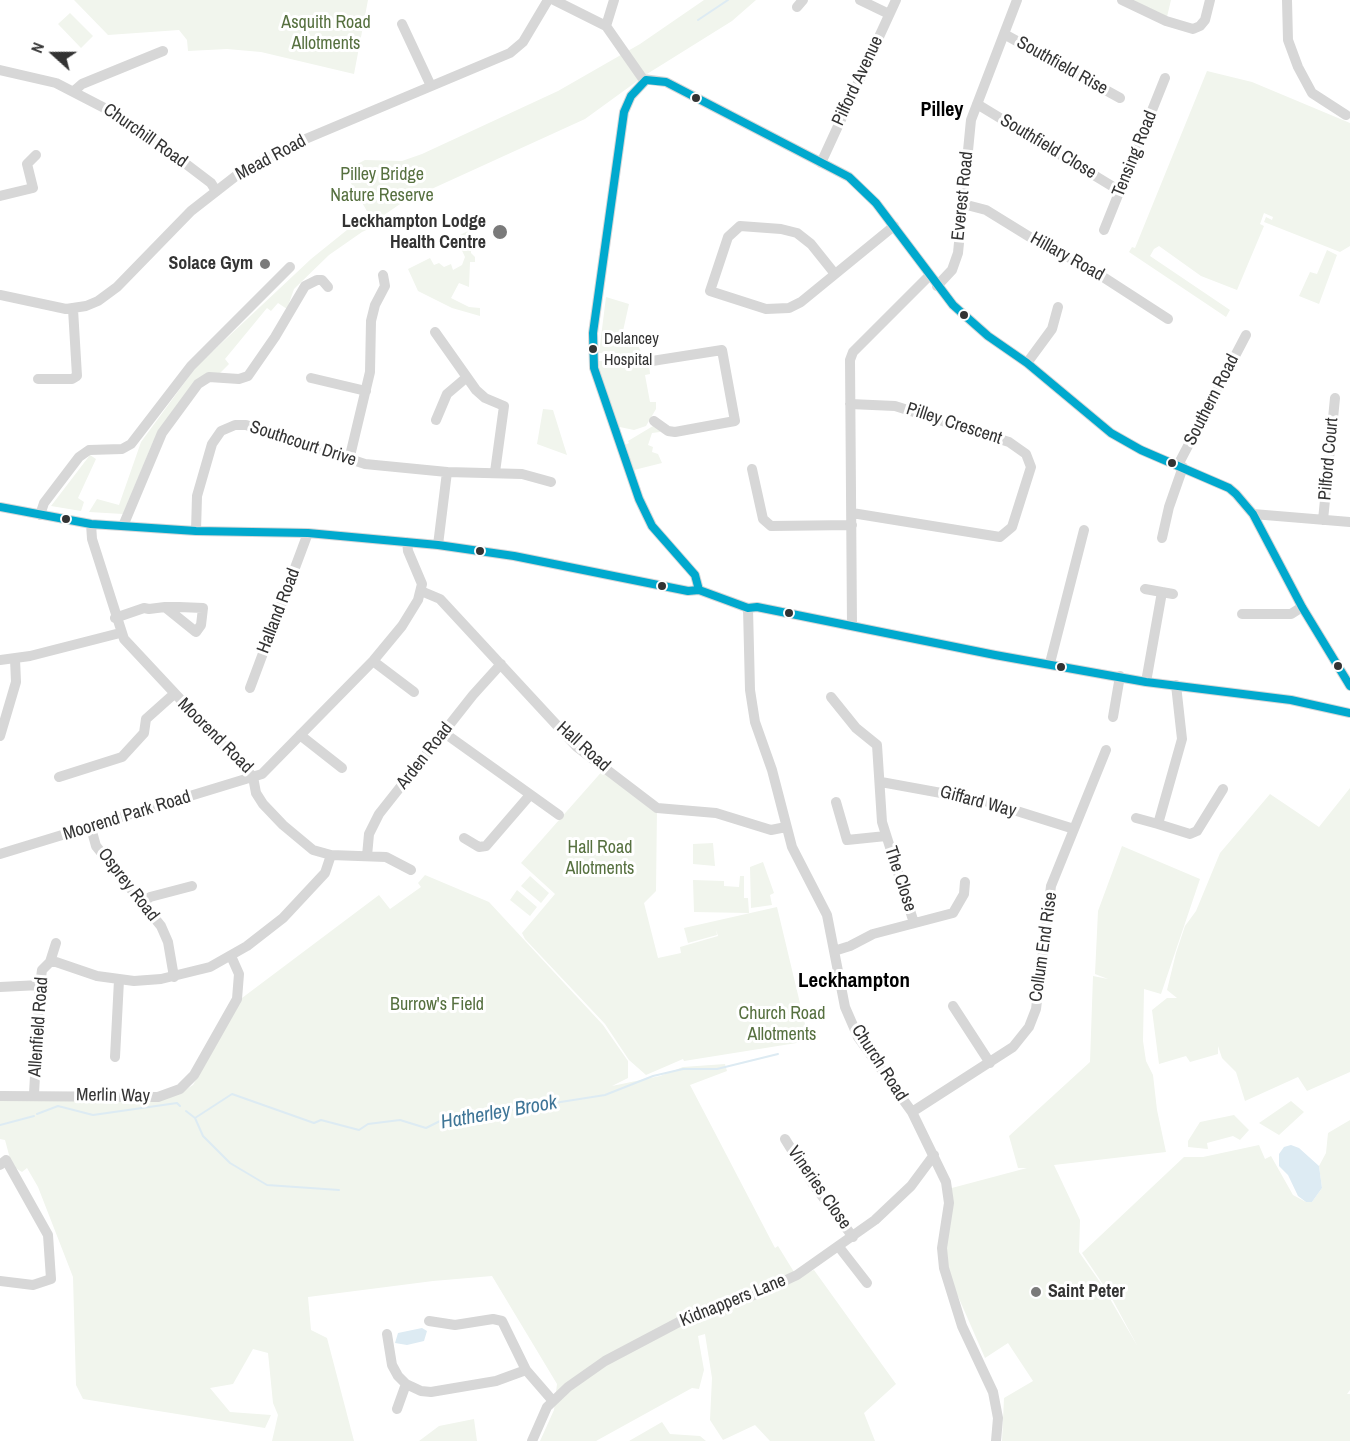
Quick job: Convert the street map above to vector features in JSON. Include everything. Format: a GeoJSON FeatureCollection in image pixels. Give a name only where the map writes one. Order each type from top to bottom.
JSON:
{"type":"FeatureCollection","features":[{"type":"Feature","properties":{"kind":"street","name":"Mead Road"},"geometry":{"type":"LineString","coordinates":[[73,309],[92,304],[111,292],[191,211],[250,167],[296,142],[515,50],[526,39],[548,0]]}},
{"type":"Feature","properties":{"kind":"street"},"geometry":{"type":"LineString","coordinates":[[554,0],[606,26],[636,71],[646,80],[666,82],[843,173],[860,185],[894,226],[929,276],[967,319],[1028,363],[1101,426],[1142,450],[1229,488],[1253,514],[1302,607],[1349,682]]}},
{"type":"Feature","properties":{"kind":"street"},"geometry":{"type":"LineString","coordinates":[[606,26],[614,0]]}},
{"type":"Feature","properties":{"kind":"street"},"geometry":{"type":"LineString","coordinates":[[860,0],[889,14]]}},
{"type":"Feature","properties":{"kind":"street","name":"Pilford Avenue"},"geometry":{"type":"LineString","coordinates":[[821,163],[896,0]]}},
{"type":"Feature","properties":{"kind":"street","name":"Everest Road"},"geometry":{"type":"LineString","coordinates":[[937,286],[955,263],[971,120],[1017,0]]}},
{"type":"Feature","properties":{"kind":"street"},"geometry":{"type":"LineString","coordinates":[[1122,0],[1185,27],[1200,26],[1205,20],[1210,0]]}},
{"type":"Feature","properties":{"kind":"street"},"geometry":{"type":"LineString","coordinates":[[1287,0],[1287,30],[1298,67],[1312,93],[1346,115]]}},
{"type":"Feature","properties":{"kind":"street"},"geometry":{"type":"LineString","coordinates":[[402,24],[431,86]]}},
{"type":"Feature","properties":{"kind":"street","name":"Southfield Rise"},"geometry":{"type":"LineString","coordinates":[[1004,34],[1120,98]]}},
{"type":"Feature","properties":{"kind":"street"},"geometry":{"type":"LineString","coordinates":[[74,91],[82,84],[163,51]]}},
{"type":"Feature","properties":{"kind":"street","name":"Churchill Road"},"geometry":{"type":"LineString","coordinates":[[0,70],[43,79],[74,91],[125,119],[211,183],[216,191]]}},
{"type":"Feature","properties":{"kind":"street","name":"Tensing Road"},"geometry":{"type":"LineString","coordinates":[[1104,230],[1166,78]]}},
{"type":"Feature","properties":{"kind":"street"},"geometry":{"type":"LineString","coordinates":[[646,80],[631,96],[624,112],[593,333],[594,368],[639,499],[652,526],[695,575],[699,590]]}},
{"type":"Feature","properties":{"kind":"street","name":"Southfield Close"},"geometry":{"type":"LineString","coordinates":[[977,104],[1120,191]]}},
{"type":"Feature","properties":{"kind":"street"},"geometry":{"type":"LineString","coordinates":[[0,196],[33,188],[27,164],[36,155]]}},
{"type":"Feature","properties":{"kind":"street","name":"Hillary Road"},"geometry":{"type":"LineString","coordinates":[[963,204],[986,210],[1046,247],[1083,264],[1168,319]]}},
{"type":"Feature","properties":{"kind":"street"},"geometry":{"type":"LineString","coordinates":[[835,274],[811,244],[797,233],[785,229],[740,226],[728,237],[710,291],[766,309],[783,309],[801,302],[894,226]]}},
{"type":"Feature","properties":{"kind":"street"},"geometry":{"type":"LineString","coordinates":[[40,515],[44,503],[78,457],[89,450],[128,447],[191,366],[290,267]]}},
{"type":"Feature","properties":{"kind":"street"},"geometry":{"type":"LineString","coordinates":[[852,626],[849,364],[853,352],[929,276]]}},
{"type":"Feature","properties":{"kind":"street"},"geometry":{"type":"LineString","coordinates":[[123,526],[162,433],[198,384],[209,377],[245,377],[275,337],[305,286],[322,280],[328,287]]}},
{"type":"Feature","properties":{"kind":"street"},"geometry":{"type":"LineString","coordinates":[[349,460],[366,392],[371,360],[371,321],[375,305],[386,283]]}},
{"type":"Feature","properties":{"kind":"street"},"geometry":{"type":"LineString","coordinates":[[0,295],[73,309],[77,376],[72,379],[38,379]]}},
{"type":"Feature","properties":{"kind":"street"},"geometry":{"type":"LineString","coordinates":[[1028,363],[1052,329],[1058,307]]}},
{"type":"Feature","properties":{"kind":"street"},"geometry":{"type":"LineString","coordinates":[[435,332],[480,394],[507,402],[495,472]]}},
{"type":"Feature","properties":{"kind":"street","name":"Southern Road"},"geometry":{"type":"LineString","coordinates":[[1162,538],[1180,466],[1246,335]]}},
{"type":"Feature","properties":{"kind":"street"},"geometry":{"type":"LineString","coordinates":[[652,361],[722,350],[735,421],[675,432],[654,421]]}},
{"type":"Feature","properties":{"kind":"street"},"geometry":{"type":"LineString","coordinates":[[311,378],[324,376],[366,392]]}},
{"type":"Feature","properties":{"kind":"street"},"geometry":{"type":"LineString","coordinates":[[436,420],[447,394],[467,377]]}},
{"type":"Feature","properties":{"kind":"street","name":"Pilford Court"},"geometry":{"type":"LineString","coordinates":[[1323,520],[1335,398]]}},
{"type":"Feature","properties":{"kind":"street","name":"Pilley Crescent"},"geometry":{"type":"LineString","coordinates":[[850,404],[895,405],[1009,442],[1026,454],[1031,467],[1012,527],[999,537],[852,513]]}},
{"type":"Feature","properties":{"kind":"street","name":"Southcourt Drive"},"geometry":{"type":"LineString","coordinates":[[196,531],[197,496],[214,439],[226,428],[246,425],[349,460],[382,466],[447,472],[522,474],[550,482]]}},
{"type":"Feature","properties":{"kind":"street"},"geometry":{"type":"LineString","coordinates":[[752,469],[763,519],[771,526],[852,525]]}},
{"type":"Feature","properties":{"kind":"street"},"geometry":{"type":"LineString","coordinates":[[438,545],[447,472]]}},
{"type":"Feature","properties":{"kind":"street"},"geometry":{"type":"LineString","coordinates":[[0,507],[91,524],[196,531],[308,533],[438,545],[514,556],[688,591],[699,590],[748,608],[757,607],[1146,682],[1291,700],[1350,713]]}},
{"type":"Feature","properties":{"kind":"street"},"geometry":{"type":"LineString","coordinates":[[1253,514],[1350,522]]}},
{"type":"Feature","properties":{"kind":"street","name":"Moorend Road"},"geometry":{"type":"LineString","coordinates":[[91,524],[92,539],[120,633],[253,777],[272,765],[373,661],[402,626],[421,591]]}},
{"type":"Feature","properties":{"kind":"street"},"geometry":{"type":"LineString","coordinates":[[1050,663],[1084,530]]}},
{"type":"Feature","properties":{"kind":"street","name":"Halland Road"},"geometry":{"type":"LineString","coordinates":[[250,688],[308,533]]}},
{"type":"Feature","properties":{"kind":"street"},"geometry":{"type":"LineString","coordinates":[[407,542],[408,551],[419,573],[421,591]]}},
{"type":"Feature","properties":{"kind":"street"},"geometry":{"type":"LineString","coordinates":[[1145,589],[1173,594]]}},
{"type":"Feature","properties":{"kind":"street","name":"Hall Road"},"geometry":{"type":"LineString","coordinates":[[421,591],[440,599],[577,747],[657,808],[717,813],[771,830],[786,827]]}},
{"type":"Feature","properties":{"kind":"street"},"geometry":{"type":"LineString","coordinates":[[1146,682],[1162,592]]}},
{"type":"Feature","properties":{"kind":"street"},"geometry":{"type":"LineString","coordinates":[[115,618],[144,608],[165,607]]}},
{"type":"Feature","properties":{"kind":"street"},"geometry":{"type":"LineString","coordinates":[[1242,614],[1291,614],[1302,607]]}},
{"type":"Feature","properties":{"kind":"street","name":"Church Road"},"geometry":{"type":"LineString","coordinates":[[748,608],[752,704],[786,827],[792,847],[827,915],[841,991],[858,1037],[912,1113],[944,1176],[949,1196],[942,1248],[945,1274],[962,1326],[993,1392],[998,1418],[996,1441]]}},
{"type":"Feature","properties":{"kind":"street"},"geometry":{"type":"LineString","coordinates":[[0,660],[15,659],[120,633]]}},
{"type":"Feature","properties":{"kind":"street"},"geometry":{"type":"LineString","coordinates":[[0,736],[16,682],[15,659]]}},
{"type":"Feature","properties":{"kind":"street"},"geometry":{"type":"LineString","coordinates":[[373,661],[414,692]]}},
{"type":"Feature","properties":{"kind":"street","name":"Arden Road"},"geometry":{"type":"LineString","coordinates":[[367,856],[369,834],[373,822],[443,732],[501,664]]}},
{"type":"Feature","properties":{"kind":"street"},"geometry":{"type":"LineString","coordinates":[[1113,717],[1120,676]]}},
{"type":"Feature","properties":{"kind":"street"},"geometry":{"type":"LineString","coordinates":[[1158,824],[1182,739],[1176,686]]}},
{"type":"Feature","properties":{"kind":"street"},"geometry":{"type":"LineString","coordinates":[[59,777],[122,757],[144,733],[146,719],[174,694]]}},
{"type":"Feature","properties":{"kind":"street","name":"The Close"},"geometry":{"type":"LineString","coordinates":[[831,697],[856,728],[877,745],[881,782],[881,813],[886,836],[914,923]]}},
{"type":"Feature","properties":{"kind":"street"},"geometry":{"type":"LineString","coordinates":[[443,732],[559,815]]}},
{"type":"Feature","properties":{"kind":"street"},"geometry":{"type":"LineString","coordinates":[[300,735],[342,768]]}},
{"type":"Feature","properties":{"kind":"street","name":"Collum End Rise"},"geometry":{"type":"LineString","coordinates":[[912,1113],[990,1063],[1022,1038],[1034,1015],[1051,886],[1106,750]]}},
{"type":"Feature","properties":{"kind":"street"},"geometry":{"type":"LineString","coordinates":[[253,777],[259,799],[283,825],[309,847],[331,855],[392,858],[411,870]]}},
{"type":"Feature","properties":{"kind":"street","name":"Moorend Park Road"},"geometry":{"type":"LineString","coordinates":[[0,854],[253,777]]}},
{"type":"Feature","properties":{"kind":"street","name":"Giffard Way"},"geometry":{"type":"LineString","coordinates":[[881,782],[985,801],[1074,829]]}},
{"type":"Feature","properties":{"kind":"street"},"geometry":{"type":"LineString","coordinates":[[1136,818],[1190,834],[1202,826],[1223,789]]}},
{"type":"Feature","properties":{"kind":"street"},"geometry":{"type":"LineString","coordinates":[[465,838],[479,847],[486,846],[530,795]]}},
{"type":"Feature","properties":{"kind":"street"},"geometry":{"type":"LineString","coordinates":[[836,802],[847,840],[886,836]]}},
{"type":"Feature","properties":{"kind":"street","name":"Osprey Road"},"geometry":{"type":"LineString","coordinates":[[91,828],[96,846],[143,903],[165,934],[174,976]]}},
{"type":"Feature","properties":{"kind":"street","name":"Allenfield Road"},"geometry":{"type":"LineString","coordinates":[[34,1094],[40,985],[42,970],[50,963],[56,962],[119,980],[147,981],[210,967],[231,956],[271,928],[294,908],[325,873],[331,855]]}},
{"type":"Feature","properties":{"kind":"street","name":"The Close"},"geometry":{"type":"LineString","coordinates":[[834,951],[850,946],[873,934],[953,913],[964,894],[965,882]]}},
{"type":"Feature","properties":{"kind":"street"},"geometry":{"type":"LineString","coordinates":[[143,903],[150,897],[192,886]]}},
{"type":"Feature","properties":{"kind":"street","name":"Allenfield Road"},"geometry":{"type":"LineString","coordinates":[[50,963],[56,943]]}},
{"type":"Feature","properties":{"kind":"street","name":"Merlin Way"},"geometry":{"type":"LineString","coordinates":[[0,1096],[34,1094],[158,1097],[180,1089],[194,1075],[237,999],[239,981],[231,956]]}},
{"type":"Feature","properties":{"kind":"street"},"geometry":{"type":"LineString","coordinates":[[116,1057],[119,980]]}},
{"type":"Feature","properties":{"kind":"street"},"geometry":{"type":"LineString","coordinates":[[0,987],[40,985]]}},
{"type":"Feature","properties":{"kind":"street"},"geometry":{"type":"LineString","coordinates":[[953,1006],[990,1063]]}},
{"type":"Feature","properties":{"kind":"street","name":"Vineries Close"},"geometry":{"type":"LineString","coordinates":[[785,1140],[813,1184],[853,1237]]}},
{"type":"Feature","properties":{"kind":"street","name":"Kidnappers Lane"},"geometry":{"type":"LineString","coordinates":[[532,1441],[542,1416],[552,1400],[605,1361],[696,1313],[754,1295],[797,1275],[875,1220],[911,1186],[934,1155]]}},
{"type":"Feature","properties":{"kind":"street"},"geometry":{"type":"LineString","coordinates":[[0,1165],[6,1160],[48,1235],[51,1280],[33,1285],[0,1281]]}},
{"type":"Feature","properties":{"kind":"street"},"geometry":{"type":"LineString","coordinates":[[839,1247],[867,1283]]}},
{"type":"Feature","properties":{"kind":"street"},"geometry":{"type":"LineString","coordinates":[[429,1321],[455,1325],[494,1319],[502,1321],[526,1370],[552,1400]]}},
{"type":"Feature","properties":{"kind":"street"},"geometry":{"type":"LineString","coordinates":[[387,1334],[392,1365],[406,1384],[416,1389],[431,1392],[496,1381],[526,1370]]}},
{"type":"Feature","properties":{"kind":"street"},"geometry":{"type":"LineString","coordinates":[[397,1409],[406,1384]]}},
{"type":"Feature","properties":{"kind":"green space","name":"Asquith Road Allotments"},"geometry":{"type":"Polygon","coordinates":[[[74,0],[368,0],[354,74],[261,52],[227,49],[188,51],[187,40],[179,30],[108,35],[74,0]]]}},
{"type":"Feature","properties":{"kind":"green space","name":"Pilley Bridge Nature Reserve"},"geometry":{"type":"Polygon","coordinates":[[[704,0],[756,0],[732,21],[647,74],[585,119],[403,202],[384,215],[386,221],[362,232],[329,255],[294,289],[287,309],[278,303],[271,311],[267,308],[225,359],[229,364],[217,376],[201,378],[153,442],[123,514],[89,512],[97,499],[119,505],[141,442],[196,367],[311,259],[368,213],[344,171],[365,160],[402,161],[422,154],[558,91],[640,44],[704,0]]]}},
{"type":"Feature","properties":{"kind":"green space"},"geometry":{"type":"Polygon","coordinates":[[[1121,0],[1171,0],[1166,21],[1121,0]]]}},
{"type":"Feature","properties":{"kind":"green space"},"geometry":{"type":"Polygon","coordinates":[[[70,13],[93,36],[81,48],[58,24],[70,13]]]}},
{"type":"Feature","properties":{"kind":"green space"},"geometry":{"type":"Polygon","coordinates":[[[1207,71],[1252,82],[1350,123],[1350,246],[1340,252],[1264,222],[1266,217],[1272,220],[1273,217],[1264,213],[1260,224],[1264,226],[1237,290],[1201,276],[1159,246],[1154,249],[1150,256],[1230,310],[1226,317],[1129,252],[1132,247],[1135,248],[1207,71]]]}},
{"type":"Feature","properties":{"kind":"green space"},"geometry":{"type":"Polygon","coordinates":[[[468,231],[476,249],[471,249],[475,262],[470,262],[469,287],[459,283],[451,298],[469,307],[480,308],[480,316],[452,308],[418,291],[408,269],[430,258],[434,265],[439,263],[444,267],[451,264],[453,270],[462,265],[465,257],[458,242],[454,243],[452,239],[468,231]]]}},
{"type":"Feature","properties":{"kind":"green space"},"geometry":{"type":"Polygon","coordinates":[[[1327,250],[1337,255],[1319,304],[1299,296],[1310,272],[1317,274],[1327,250]]]}},
{"type":"Feature","properties":{"kind":"green space"},"geometry":{"type":"Polygon","coordinates":[[[606,297],[629,304],[621,340],[638,345],[641,352],[638,355],[599,353],[606,297]]]}},
{"type":"Feature","properties":{"kind":"green space"},"geometry":{"type":"Polygon","coordinates":[[[599,361],[647,362],[649,364],[650,374],[645,375],[650,402],[656,402],[656,409],[646,426],[634,430],[615,426],[597,375],[599,361]]]}},
{"type":"Feature","properties":{"kind":"green space"},"geometry":{"type":"Polygon","coordinates":[[[543,409],[553,410],[567,455],[537,444],[543,409]]]}},
{"type":"Feature","properties":{"kind":"green space"},"geometry":{"type":"Polygon","coordinates":[[[653,426],[660,427],[660,432],[652,433],[648,445],[653,447],[652,452],[658,454],[662,463],[634,470],[625,445],[653,426]]]}},
{"type":"Feature","properties":{"kind":"green space"},"geometry":{"type":"Polygon","coordinates":[[[90,455],[96,459],[78,498],[84,502],[81,511],[51,506],[90,455]]]}},
{"type":"Feature","properties":{"kind":"green space","name":"Hall Road Allotments"},"geometry":{"type":"Polygon","coordinates":[[[605,768],[657,808],[656,891],[644,903],[658,958],[681,953],[680,947],[718,936],[716,930],[717,935],[688,943],[684,928],[777,907],[809,1041],[684,1061],[683,1059],[646,1075],[629,1060],[605,1024],[525,939],[522,933],[555,894],[521,863],[605,768]]]}},
{"type":"Feature","properties":{"kind":"green space"},"geometry":{"type":"Polygon","coordinates":[[[1350,788],[1350,1072],[1307,1091],[1298,1077],[1245,1101],[1236,1072],[1222,1058],[1218,1046],[1218,1054],[1190,1062],[1186,1056],[1159,1064],[1152,1010],[1167,998],[1177,998],[1167,990],[1176,953],[1185,926],[1196,911],[1220,853],[1270,794],[1319,827],[1350,788]]]}},
{"type":"Feature","properties":{"kind":"green space"},"geometry":{"type":"Polygon","coordinates":[[[713,843],[715,866],[693,864],[693,844],[713,843]]]}},
{"type":"Feature","properties":{"kind":"green space"},"geometry":{"type":"Polygon","coordinates":[[[1122,846],[1200,879],[1161,994],[1144,989],[1143,1041],[1146,1061],[1153,1075],[1157,1110],[1166,1152],[1054,1165],[1080,1220],[1079,1252],[1102,1285],[1138,1347],[1110,1295],[1082,1253],[1184,1157],[1203,1157],[1259,1145],[1265,1159],[1271,1156],[1293,1195],[1306,1202],[1312,1202],[1322,1188],[1319,1166],[1326,1153],[1328,1133],[1350,1120],[1350,1390],[1347,1394],[1350,1394],[1350,1441],[1002,1441],[1004,1398],[1033,1381],[1008,1343],[985,1358],[943,1262],[948,1189],[1027,1168],[1018,1168],[1009,1136],[1090,1062],[1093,976],[1108,979],[1095,974],[1098,911],[1122,846]]]}},
{"type":"Feature","properties":{"kind":"green space"},"geometry":{"type":"Polygon","coordinates":[[[763,862],[774,893],[770,895],[772,905],[751,908],[750,867],[763,862]]]}},
{"type":"Feature","properties":{"kind":"green space","name":"Burrow's Field"},"geometry":{"type":"Polygon","coordinates":[[[425,875],[489,902],[603,1025],[628,1061],[628,1078],[612,1086],[660,1076],[683,1067],[725,1064],[727,1071],[690,1085],[775,1248],[778,1246],[794,1272],[794,1278],[814,1270],[896,1384],[864,1413],[875,1441],[770,1441],[755,1425],[723,1440],[710,1420],[712,1378],[705,1334],[698,1336],[704,1370],[699,1389],[692,1388],[596,1441],[540,1441],[554,1410],[557,1384],[492,1276],[308,1297],[311,1330],[327,1338],[354,1441],[272,1441],[278,1415],[273,1403],[268,1353],[253,1349],[233,1384],[210,1388],[230,1412],[271,1415],[265,1428],[83,1399],[76,1385],[73,1277],[38,1187],[27,1168],[22,1172],[12,1166],[5,1140],[0,1139],[0,1101],[179,1094],[193,1085],[242,998],[379,895],[390,909],[421,887],[418,883],[425,875]]]}},
{"type":"Feature","properties":{"kind":"green space"},"geometry":{"type":"Polygon","coordinates":[[[530,876],[549,893],[541,903],[521,886],[530,876]]]}},
{"type":"Feature","properties":{"kind":"green space"},"geometry":{"type":"Polygon","coordinates":[[[740,876],[744,876],[744,898],[748,898],[749,913],[694,912],[693,880],[724,881],[724,886],[739,887],[740,876]]]}},
{"type":"Feature","properties":{"kind":"green space"},"geometry":{"type":"Polygon","coordinates":[[[517,890],[537,907],[530,916],[510,900],[517,890]]]}},
{"type":"Feature","properties":{"kind":"green space"},"geometry":{"type":"Polygon","coordinates":[[[1291,1101],[1304,1112],[1279,1135],[1259,1123],[1291,1101]]]}},
{"type":"Feature","properties":{"kind":"green space"},"geometry":{"type":"Polygon","coordinates":[[[1234,1115],[1249,1130],[1240,1140],[1233,1136],[1207,1143],[1208,1149],[1188,1147],[1188,1141],[1200,1122],[1234,1115]]]}},
{"type":"Feature","properties":{"kind":"green space"},"geometry":{"type":"Polygon","coordinates":[[[474,1419],[477,1441],[419,1441],[439,1426],[474,1419]]]}},
{"type":"Feature","properties":{"kind":"green space"},"geometry":{"type":"Polygon","coordinates":[[[662,1422],[670,1434],[700,1436],[706,1441],[629,1441],[662,1422]]]}},
{"type":"Feature","properties":{"kind":"shaded area"},"geometry":{"type":"Polygon","coordinates":[[[1291,1145],[1299,1148],[1319,1166],[1322,1188],[1312,1202],[1306,1202],[1298,1196],[1288,1175],[1279,1166],[1279,1154],[1284,1147],[1291,1145]]]}},
{"type":"Feature","properties":{"kind":"shaded area"},"geometry":{"type":"Polygon","coordinates":[[[422,1328],[427,1331],[424,1341],[407,1345],[395,1343],[398,1333],[422,1328]]]}},
{"type":"Feature","properties":{"kind":"waterway"},"geometry":{"type":"LineString","coordinates":[[698,20],[728,0]]}},
{"type":"Feature","properties":{"kind":"waterway","name":"Hatherley Brook"},"geometry":{"type":"LineString","coordinates":[[186,1111],[195,1118],[232,1094],[314,1123],[321,1120],[359,1130],[368,1124],[400,1120],[426,1128],[440,1121],[605,1095],[653,1076],[683,1069],[717,1069],[778,1054]]}},
{"type":"Feature","properties":{"kind":"waterway","name":"Hatherley Brook"},"geometry":{"type":"LineString","coordinates":[[37,1114],[58,1106],[93,1115],[177,1103],[180,1106]]}},
{"type":"Feature","properties":{"kind":"waterway","name":"Hatherley Brook"},"geometry":{"type":"LineString","coordinates":[[0,1125],[34,1116]]}},
{"type":"Feature","properties":{"kind":"waterway"},"geometry":{"type":"LineString","coordinates":[[195,1118],[203,1136],[230,1163],[267,1185],[339,1190]]}},
{"type":"Feature","properties":{"kind":"transit line"},"geometry":{"type":"LineString","coordinates":[[699,590],[695,575],[652,526],[639,499],[594,368],[593,333],[624,112],[631,96],[646,80],[666,82],[849,177],[876,203],[953,305],[988,336],[1027,363],[1111,433],[1141,450],[1229,488],[1236,494],[1253,514],[1302,607],[1350,686]]}},
{"type":"Feature","properties":{"kind":"transit line"},"geometry":{"type":"LineString","coordinates":[[0,507],[91,524],[196,531],[308,533],[438,545],[514,556],[688,591],[699,590],[748,608],[757,607],[995,655],[1146,682],[1291,700],[1350,713]]}},
{"type":"Feature","properties":{"kind":"place","name":"Leckhampton Lodge Health Centre"},"geometry":{"type":"Point","coordinates":[500,232]}},
{"type":"Feature","properties":{"kind":"place","name":"Solace Gym"},"geometry":{"type":"Point","coordinates":[265,264]}},
{"type":"Feature","properties":{"kind":"place","name":"Delancey Hospital"},"geometry":{"type":"Point","coordinates":[593,349]}},
{"type":"Feature","properties":{"kind":"place","name":"Saint Peter"},"geometry":{"type":"Point","coordinates":[1036,1292]}},
{"type":"Feature","properties":{"kind":"district","name":"Pilley"},"geometry":{"type":"Point","coordinates":[942,111]}},
{"type":"Feature","properties":{"kind":"district","name":"Leckhampton"},"geometry":{"type":"Point","coordinates":[854,981]}},
{"type":"Feature","properties":{"kind":"park label","name":"Church Road Allotments"},"geometry":{"type":"Point","coordinates":[782,1024]}}]}
